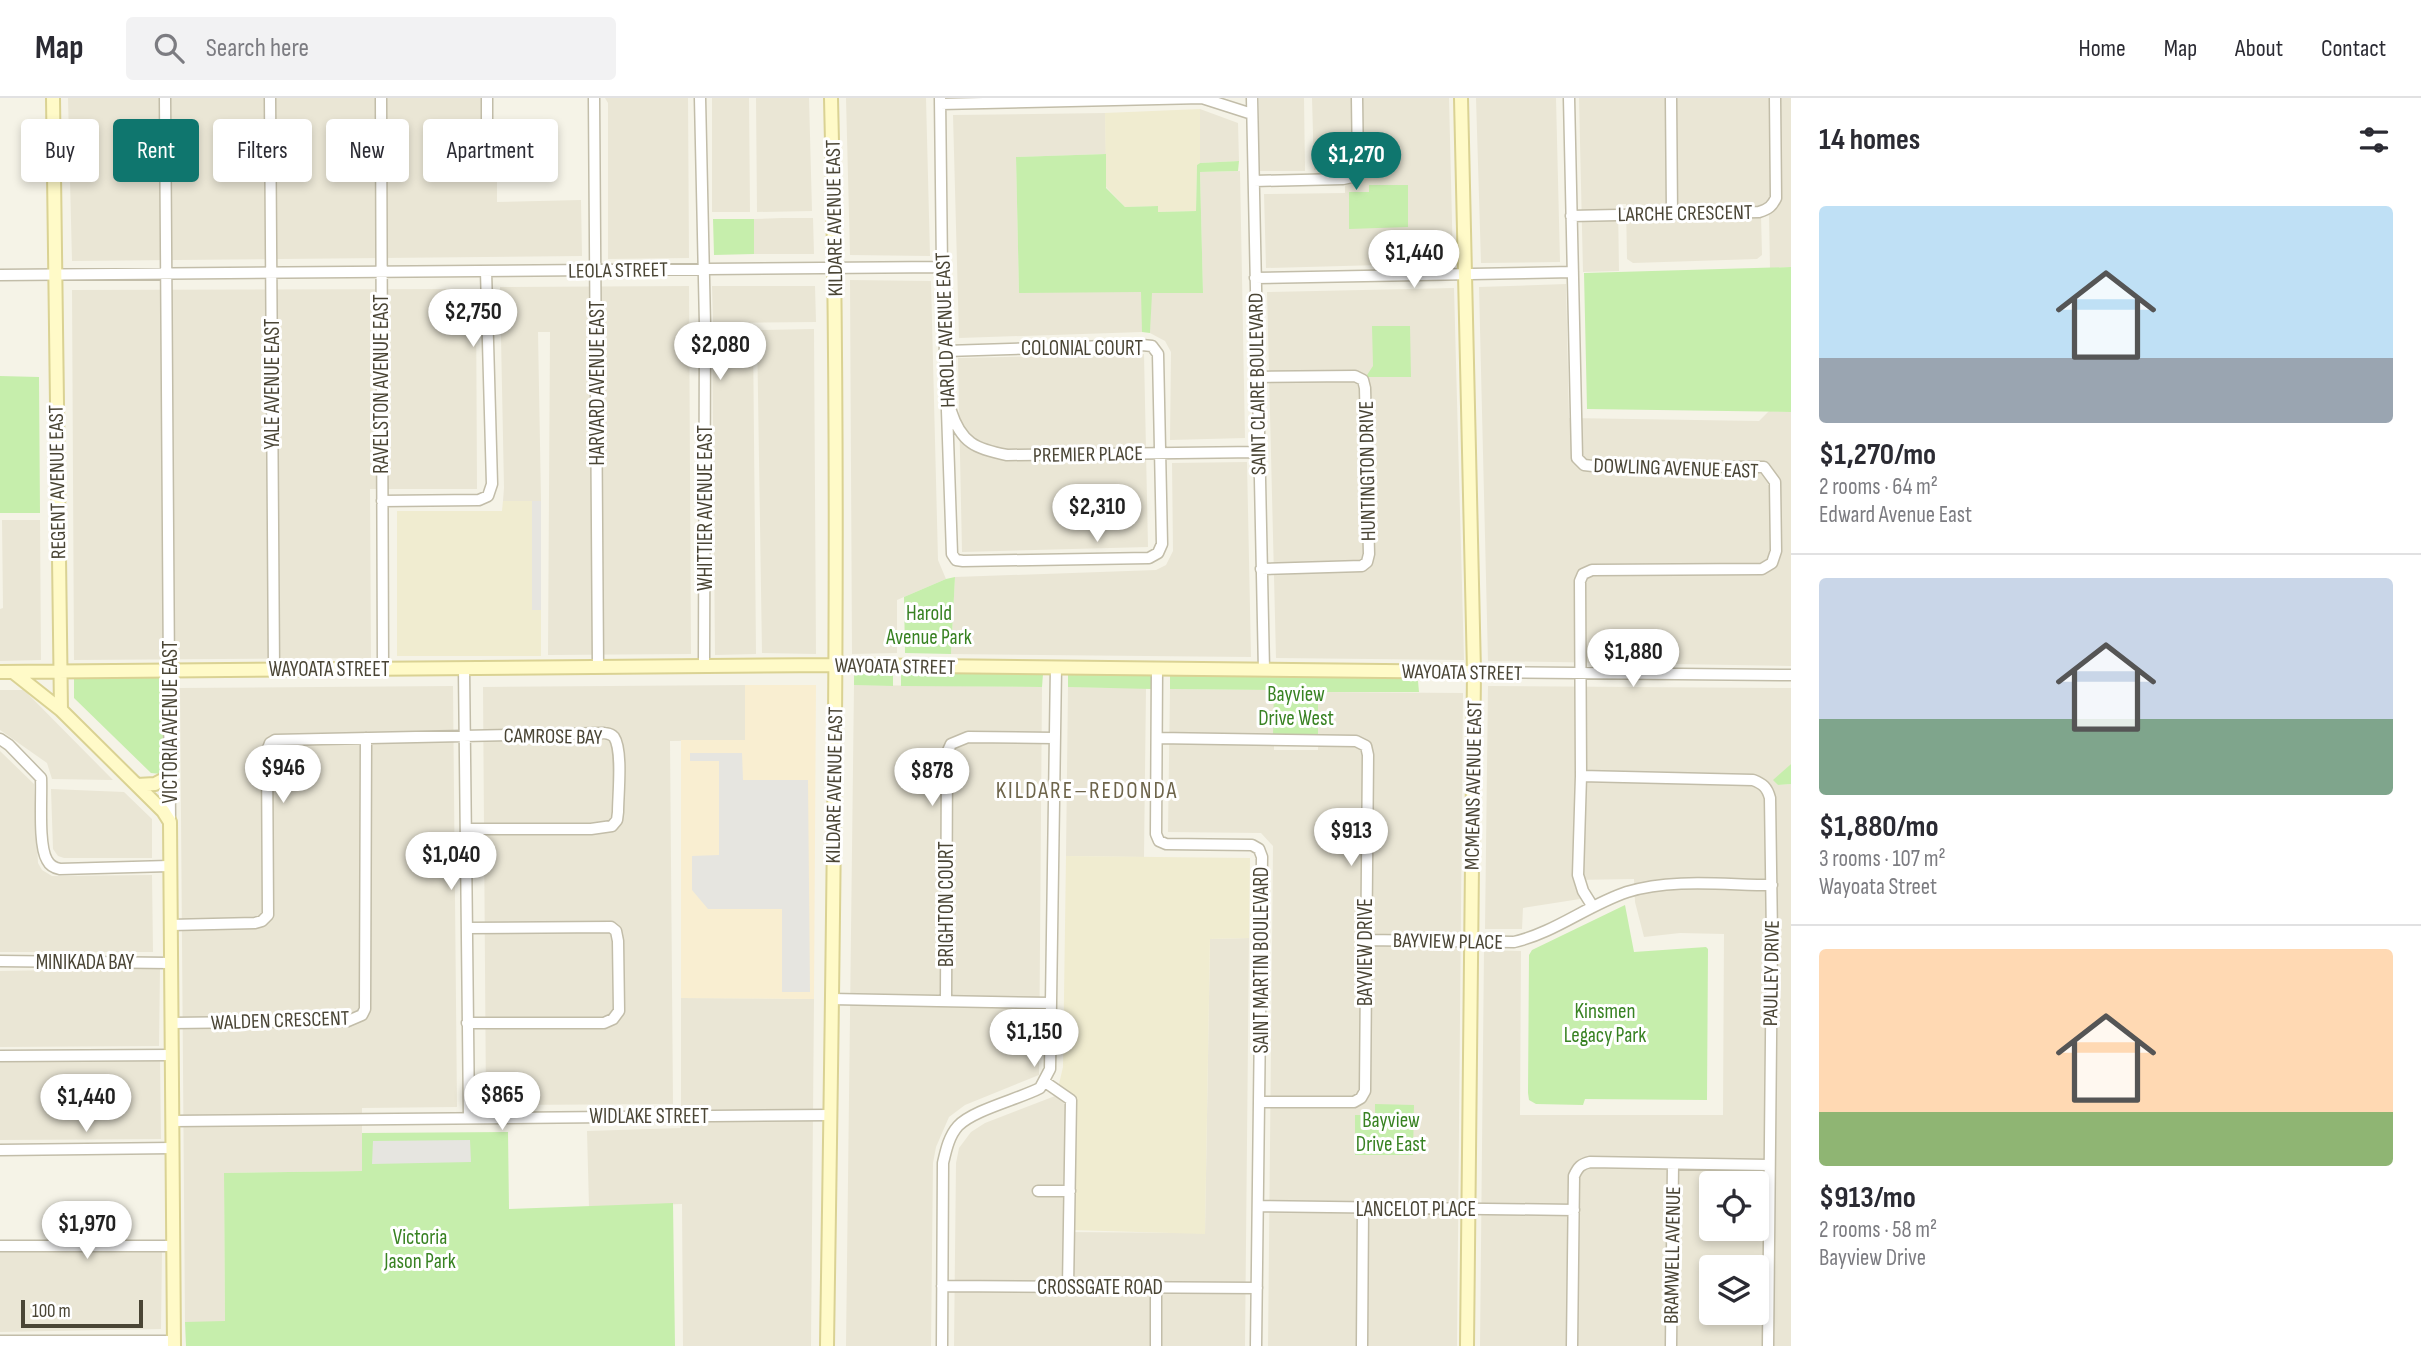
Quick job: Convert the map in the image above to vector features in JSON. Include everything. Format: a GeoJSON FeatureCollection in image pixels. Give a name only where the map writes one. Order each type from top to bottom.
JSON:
{"type":"FeatureCollection","features":[{"type":"Feature","properties":{"kind":"street","name":"REGENT AVENUE EAST"},"geometry":{"type":"LineString","coordinates":[[53,98],[61,710]]}},
{"type":"Feature","properties":{"kind":"street","name":"VICTORIA AVENUE EAST"},"geometry":{"type":"LineString","coordinates":[[165,98],[174,1343]]}},
{"type":"Feature","properties":{"kind":"street","name":"YALE AVENUE EAST"},"geometry":{"type":"LineString","coordinates":[[270,98],[274,670]]}},
{"type":"Feature","properties":{"kind":"street","name":"RAVELSTON AVENUE EAST"},"geometry":{"type":"LineString","coordinates":[[381,98],[383,669]]}},
{"type":"Feature","properties":{"kind":"street"},"geometry":{"type":"LineString","coordinates":[[487,98],[487,119]]}},
{"type":"Feature","properties":{"kind":"street","name":"HARVARD AVENUE EAST"},"geometry":{"type":"LineString","coordinates":[[594,98],[598,667]]}},
{"type":"Feature","properties":{"kind":"street","name":"WHITTIER AVENUE EAST"},"geometry":{"type":"LineString","coordinates":[[700,98],[705,325],[704,666]]}},
{"type":"Feature","properties":{"kind":"street","name":"KILDARE AVENUE EAST"},"geometry":{"type":"LineString","coordinates":[[827,1346],[836,665],[835,269],[831,98]]}},
{"type":"Feature","properties":{"kind":"street"},"geometry":{"type":"LineString","coordinates":[[940,101],[1202,98],[1252,114]]}},
{"type":"Feature","properties":{"kind":"street","name":"SAINT CLAIRE BOULEVARD"},"geometry":{"type":"LineString","coordinates":[[1252,98],[1264,670]]}},
{"type":"Feature","properties":{"kind":"street"},"geometry":{"type":"LineString","coordinates":[[1254,181],[1352,177],[1358,170],[1357,98]]}},
{"type":"Feature","properties":{"kind":"street","name":"MCMEANS AVENUE EAST"},"geometry":{"type":"LineString","coordinates":[[1461,98],[1475,672],[1467,1346]]}},
{"type":"Feature","properties":{"kind":"street","name":"DOWLING AVENUE EAST"},"geometry":{"type":"LineString","coordinates":[[1569,98],[1577,458],[1584,465],[1593,466],[1764,467],[1772,477],[1775,493],[1775,558],[1762,569],[1592,570],[1583,574],[1580,581],[1581,776],[1578,875],[1583,891],[1593,907]]}},
{"type":"Feature","properties":{"kind":"street"},"geometry":{"type":"LineString","coordinates":[[1671,98],[1672,213]]}},
{"type":"Feature","properties":{"kind":"street","name":"LARCHE CRESCENT"},"geometry":{"type":"LineString","coordinates":[[1571,216],[1759,212],[1772,206],[1776,198],[1777,178],[1775,98]]}},
{"type":"Feature","properties":{"kind":"street","name":"HAROLD AVENUE EAST"},"geometry":{"type":"LineString","coordinates":[[940,101],[951,548],[956,560],[1151,557],[1158,553],[1162,544],[1160,453]]}},
{"type":"Feature","properties":{"kind":"street","name":"LEOLA STREET"},"geometry":{"type":"LineString","coordinates":[[0,275],[942,267]]}},
{"type":"Feature","properties":{"kind":"street"},"geometry":{"type":"LineString","coordinates":[[382,501],[479,500],[488,496],[492,484],[486,271]]}},
{"type":"Feature","properties":{"kind":"street"},"geometry":{"type":"LineString","coordinates":[[1255,278],[1573,272]]}},
{"type":"Feature","properties":{"kind":"street","name":"COLONIAL COURT"},"geometry":{"type":"LineString","coordinates":[[946,351],[1152,346],[1158,354],[1160,453]]}},
{"type":"Feature","properties":{"kind":"street","name":"HUNTINGTON DRIVE"},"geometry":{"type":"LineString","coordinates":[[1257,377],[1355,376],[1363,380],[1369,554],[1367,562],[1362,566],[1261,569]]}},
{"type":"Feature","properties":{"kind":"street","name":"PREMIER PLACE"},"geometry":{"type":"LineString","coordinates":[[947,400],[955,424],[966,440],[983,450],[1007,455],[1258,452]]}},
{"type":"Feature","properties":{"kind":"street","name":"WAYOATA STREET"},"geometry":{"type":"LineString","coordinates":[[6,672],[836,665],[1791,675]]}},
{"type":"Feature","properties":{"kind":"street"},"geometry":{"type":"LineString","coordinates":[[942,1346],[943,1163],[953,1134],[967,1119],[1040,1088],[1050,1069],[1056,667]]}},
{"type":"Feature","properties":{"kind":"street"},"geometry":{"type":"LineString","coordinates":[[464,668],[469,1116]]}},
{"type":"Feature","properties":{"kind":"street","name":"SAINT MARTIN BOULEVARD"},"geometry":{"type":"LineString","coordinates":[[1157,668],[1156,834],[1159,841],[1166,844],[1252,845],[1259,849],[1262,857],[1256,1346]]}},
{"type":"Feature","properties":{"kind":"street"},"geometry":{"type":"LineString","coordinates":[[6,672],[61,710],[163,811],[170,822]]}},
{"type":"Feature","properties":{"kind":"street","name":"CAMROSE BAY"},"geometry":{"type":"LineString","coordinates":[[465,736],[604,733],[615,739],[618,753],[618,812],[617,820],[612,826],[591,829],[466,829]]}},
{"type":"Feature","properties":{"kind":"street"},"geometry":{"type":"LineString","coordinates":[[171,925],[255,923],[268,915],[267,751],[270,743],[282,738],[465,736]]}},
{"type":"Feature","properties":{"kind":"street","name":"BRIGHTON COURT"},"geometry":{"type":"LineString","coordinates":[[946,1001],[947,753],[951,744],[968,737],[1054,738]]}},
{"type":"Feature","properties":{"kind":"street","name":"WALDEN CRESCENT"},"geometry":{"type":"LineString","coordinates":[[171,1023],[348,1021],[362,1015],[365,1009],[366,738]]}},
{"type":"Feature","properties":{"kind":"street","name":"BAYVIEW DRIVE"},"geometry":{"type":"LineString","coordinates":[[1157,738],[1356,741],[1366,746],[1365,1091],[1362,1098],[1354,1102],[1260,1102]]}},
{"type":"Feature","properties":{"kind":"street"},"geometry":{"type":"LineString","coordinates":[[0,739],[9,744],[41,778],[43,848],[47,862],[52,867],[169,866]]}},
{"type":"Feature","properties":{"kind":"street"},"geometry":{"type":"LineString","coordinates":[[137,785],[155,784],[170,776]]}},
{"type":"Feature","properties":{"kind":"street","name":"PAULLEY DRIVE"},"geometry":{"type":"LineString","coordinates":[[1581,776],[1753,780],[1763,784],[1770,798],[1772,885],[1768,1346]]}},
{"type":"Feature","properties":{"kind":"street","name":"BAYVIEW PLACE"},"geometry":{"type":"LineString","coordinates":[[1365,940],[1514,942],[1629,892],[1659,886],[1772,885]]}},
{"type":"Feature","properties":{"kind":"street"},"geometry":{"type":"LineString","coordinates":[[467,928],[611,927],[616,931],[618,941],[619,1011],[613,1019],[604,1023],[467,1023]]}},
{"type":"Feature","properties":{"kind":"street","name":"MINIKADA BAY"},"geometry":{"type":"LineString","coordinates":[[0,961],[170,963]]}},
{"type":"Feature","properties":{"kind":"street"},"geometry":{"type":"LineString","coordinates":[[831,999],[1051,1003]]}},
{"type":"Feature","properties":{"kind":"street"},"geometry":{"type":"LineString","coordinates":[[0,1056],[172,1055]]}},
{"type":"Feature","properties":{"kind":"street"},"geometry":{"type":"LineString","coordinates":[[1045,1082],[1071,1101],[1068,1287]]}},
{"type":"Feature","properties":{"kind":"street","name":"WIDLAKE STREET"},"geometry":{"type":"LineString","coordinates":[[173,1121],[469,1116],[830,1115]]}},
{"type":"Feature","properties":{"kind":"street"},"geometry":{"type":"LineString","coordinates":[[0,1150],[173,1148]]}},
{"type":"Feature","properties":{"kind":"street"},"geometry":{"type":"LineString","coordinates":[[1572,1346],[1574,1176],[1577,1168],[1583,1163],[1768,1165]]}},
{"type":"Feature","properties":{"kind":"street","name":"BRAMWELL AVENUE"},"geometry":{"type":"LineString","coordinates":[[1671,1346],[1672,1164]]}},
{"type":"Feature","properties":{"kind":"street"},"geometry":{"type":"LineString","coordinates":[[1038,1191],[1070,1191]]}},
{"type":"Feature","properties":{"kind":"street","name":"LANCELOT PLACE"},"geometry":{"type":"LineString","coordinates":[[1258,1206],[1574,1210]]}},
{"type":"Feature","properties":{"kind":"street"},"geometry":{"type":"LineString","coordinates":[[1362,1346],[1363,1209]]}},
{"type":"Feature","properties":{"kind":"street"},"geometry":{"type":"LineString","coordinates":[[0,1246],[174,1246]]}},
{"type":"Feature","properties":{"kind":"street","name":"CROSSGATE ROAD"},"geometry":{"type":"LineString","coordinates":[[942,1286],[1257,1288]]}},
{"type":"Feature","properties":{"kind":"street"},"geometry":{"type":"LineString","coordinates":[[1156,1287],[1156,1346]]}},
{"type":"Feature","properties":{"kind":"street"},"geometry":{"type":"LineString","coordinates":[[0,1340],[174,1343]]}},
{"type":"Feature","properties":{"kind":"shaded area"},"geometry":{"type":"Polygon","coordinates":[[[68,98],[482,98],[482,119],[423,119],[423,182],[497,182],[497,202],[581,200],[582,256],[72,261],[70,182],[99,182],[99,119],[69,119],[68,98]]]}},
{"type":"Feature","properties":{"kind":"shaded area"},"geometry":{"type":"Polygon","coordinates":[[[605,98],[688,98],[689,258],[608,259],[608,103],[605,98]]]}},
{"type":"Feature","properties":{"kind":"shaded area"},"geometry":{"type":"Polygon","coordinates":[[[712,98],[749,98],[750,212],[712,212],[712,98]]]}},
{"type":"Feature","properties":{"kind":"shaded area"},"geometry":{"type":"Polygon","coordinates":[[[756,98],[809,98],[812,211],[757,212],[756,98]]]}},
{"type":"Feature","properties":{"kind":"shaded area"},"geometry":{"type":"Polygon","coordinates":[[[846,98],[926,98],[930,256],[850,255],[846,98]]]}},
{"type":"Feature","properties":{"kind":"shaded area"},"geometry":{"type":"Polygon","coordinates":[[[1259,98],[1304,98],[1305,171],[1259,171],[1259,98]]]}},
{"type":"Feature","properties":{"kind":"shaded area"},"geometry":{"type":"Polygon","coordinates":[[[1312,98],[1449,98],[1453,263],[1266,268],[1264,194],[1345,193],[1345,169],[1314,170],[1312,98]]]}},
{"type":"Feature","properties":{"kind":"shaded area"},"geometry":{"type":"Polygon","coordinates":[[[1476,98],[1556,98],[1560,262],[1481,263],[1476,98]]]}},
{"type":"Feature","properties":{"kind":"shaded area"},"geometry":{"type":"Polygon","coordinates":[[[1579,98],[1791,98],[1791,267],[1770,268],[1769,213],[1761,215],[1762,255],[1757,259],[1633,263],[1627,259],[1626,204],[1618,204],[1619,271],[1583,272],[1579,98]]]}},
{"type":"Feature","properties":{"kind":"shaded area"},"geometry":{"type":"Polygon","coordinates":[[[1200,109],[1238,123],[1239,161],[1200,163],[1200,109]]]}},
{"type":"Feature","properties":{"kind":"shaded area"},"geometry":{"type":"Polygon","coordinates":[[[1200,109],[1200,163],[1197,165],[1196,211],[1157,212],[1157,206],[1125,207],[1106,187],[1105,113],[1200,109]]]}},
{"type":"Feature","properties":{"kind":"shaded area"},"geometry":{"type":"Polygon","coordinates":[[[1105,113],[1106,154],[1016,157],[1019,292],[1142,292],[1142,332],[959,338],[953,115],[1105,113]]]}},
{"type":"Feature","properties":{"kind":"shaded area"},"geometry":{"type":"Polygon","coordinates":[[[1240,171],[1245,438],[1170,440],[1171,352],[1165,341],[1150,333],[1151,293],[1203,293],[1200,172],[1240,171]]]}},
{"type":"Feature","properties":{"kind":"shaded area"},"geometry":{"type":"Polygon","coordinates":[[[813,218],[814,254],[754,254],[754,219],[813,218]]]}},
{"type":"Feature","properties":{"kind":"shaded area"},"geometry":{"type":"Polygon","coordinates":[[[850,280],[931,281],[938,560],[946,579],[897,600],[897,653],[852,654],[850,280]]]}},
{"type":"Feature","properties":{"kind":"shaded area"},"geometry":{"type":"Polygon","coordinates":[[[1566,284],[1569,418],[1759,421],[1769,411],[1791,412],[1791,666],[1488,661],[1479,287],[1566,284]]]}},
{"type":"Feature","properties":{"kind":"shaded area"},"geometry":{"type":"Polygon","coordinates":[[[689,286],[691,654],[548,655],[550,332],[538,332],[541,501],[503,501],[500,287],[689,286]]]}},
{"type":"Feature","properties":{"kind":"shaded area"},"geometry":{"type":"Polygon","coordinates":[[[712,286],[815,286],[816,322],[713,323],[712,286]]]}},
{"type":"Feature","properties":{"kind":"shaded area"},"geometry":{"type":"Polygon","coordinates":[[[1454,288],[1464,660],[1276,658],[1267,292],[1454,288]]]}},
{"type":"Feature","properties":{"kind":"shaded area"},"geometry":{"type":"Polygon","coordinates":[[[476,289],[477,489],[370,489],[371,658],[74,660],[72,290],[476,289]]]}},
{"type":"Feature","properties":{"kind":"shaded area"},"geometry":{"type":"Polygon","coordinates":[[[749,327],[753,331],[756,654],[715,655],[712,328],[749,327]]]}},
{"type":"Feature","properties":{"kind":"shaded area"},"geometry":{"type":"Polygon","coordinates":[[[814,329],[816,654],[762,653],[757,330],[814,329]]]}},
{"type":"Feature","properties":{"kind":"shaded area"},"geometry":{"type":"Polygon","coordinates":[[[1144,354],[1148,547],[962,552],[958,358],[1144,354]]]}},
{"type":"Feature","properties":{"kind":"shaded area"},"geometry":{"type":"Polygon","coordinates":[[[1247,462],[1251,657],[951,654],[955,577],[1156,570],[1166,565],[1173,551],[1172,463],[1247,462]]]}},
{"type":"Feature","properties":{"kind":"shaded area"},"geometry":{"type":"Polygon","coordinates":[[[503,501],[541,501],[541,656],[397,656],[397,511],[502,511],[503,501]]]}},
{"type":"Feature","properties":{"kind":"shaded area"},"geometry":{"type":"Polygon","coordinates":[[[532,501],[541,501],[541,610],[532,610],[532,501]]]}},
{"type":"Feature","properties":{"kind":"shaded area"},"geometry":{"type":"Polygon","coordinates":[[[2,520],[40,520],[41,660],[0,661],[0,609],[3,608],[2,520]]]}},
{"type":"Feature","properties":{"kind":"shaded area"},"geometry":{"type":"Polygon","coordinates":[[[745,685],[745,740],[670,741],[673,1104],[486,1105],[483,687],[745,685]]]}},
{"type":"Feature","properties":{"kind":"shaded area"},"geometry":{"type":"Polygon","coordinates":[[[745,685],[816,685],[814,999],[681,998],[681,740],[745,740],[745,685]]]}},
{"type":"Feature","properties":{"kind":"shaded area"},"geometry":{"type":"Polygon","coordinates":[[[854,685],[1042,687],[1039,1075],[965,1105],[949,1117],[936,1147],[933,1163],[931,1346],[846,1346],[854,685]]]}},
{"type":"Feature","properties":{"kind":"shaded area"},"geometry":{"type":"Polygon","coordinates":[[[453,686],[457,1107],[362,1108],[362,1171],[224,1173],[225,1322],[185,1322],[180,688],[453,686]]]}},
{"type":"Feature","properties":{"kind":"shaded area"},"geometry":{"type":"Polygon","coordinates":[[[1488,686],[1791,688],[1791,764],[1774,780],[1778,785],[1791,784],[1791,1346],[1480,1346],[1484,950],[1521,951],[1520,1115],[1723,1115],[1724,934],[1680,933],[1644,937],[1635,902],[1634,879],[1574,880],[1580,899],[1523,908],[1522,929],[1485,929],[1488,686]]]}},
{"type":"Feature","properties":{"kind":"shaded area"},"geometry":{"type":"Polygon","coordinates":[[[1068,687],[1146,688],[1144,857],[1066,856],[1068,687]]]}},
{"type":"Feature","properties":{"kind":"shaded area"},"geometry":{"type":"Polygon","coordinates":[[[1170,689],[1274,690],[1274,750],[1318,750],[1318,692],[1463,693],[1457,1346],[1268,1346],[1273,846],[1261,833],[1168,832],[1170,689]]]}},
{"type":"Feature","properties":{"kind":"shaded area"},"geometry":{"type":"Polygon","coordinates":[[[0,690],[24,690],[113,780],[52,779],[47,763],[0,730],[0,690]]]}},
{"type":"Feature","properties":{"kind":"shaded area"},"geometry":{"type":"Polygon","coordinates":[[[0,751],[34,784],[38,863],[42,870],[52,876],[152,875],[153,952],[0,952],[0,751]]]}},
{"type":"Feature","properties":{"kind":"shaded area"},"geometry":{"type":"Polygon","coordinates":[[[690,753],[742,753],[743,780],[808,780],[810,992],[782,992],[782,909],[708,909],[692,890],[692,856],[719,855],[719,761],[690,761],[690,753]]]}},
{"type":"Feature","properties":{"kind":"shaded area"},"geometry":{"type":"Polygon","coordinates":[[[51,789],[124,792],[152,819],[152,858],[58,856],[53,849],[51,789]]]}},
{"type":"Feature","properties":{"kind":"shaded area"},"geometry":{"type":"Polygon","coordinates":[[[1066,856],[1250,858],[1249,938],[1210,939],[1205,1234],[1072,1230],[1074,1100],[1058,1088],[1063,1067],[1066,856]]]}},
{"type":"Feature","properties":{"kind":"shaded area"},"geometry":{"type":"Polygon","coordinates":[[[1249,938],[1245,1346],[954,1346],[956,1163],[959,1148],[971,1132],[985,1123],[1055,1096],[1065,1104],[1063,1232],[1205,1233],[1210,939],[1249,938]]]}},
{"type":"Feature","properties":{"kind":"shaded area"},"geometry":{"type":"Polygon","coordinates":[[[160,968],[159,1046],[0,1047],[0,971],[160,968]]]}},
{"type":"Feature","properties":{"kind":"shaded area"},"geometry":{"type":"Polygon","coordinates":[[[681,998],[814,999],[811,1346],[683,1346],[682,1204],[589,1207],[587,1131],[681,1128],[681,998]]]}},
{"type":"Feature","properties":{"kind":"shaded area"},"geometry":{"type":"Polygon","coordinates":[[[160,1059],[161,1139],[0,1140],[0,1062],[160,1059]]]}},
{"type":"Feature","properties":{"kind":"shaded area"},"geometry":{"type":"Polygon","coordinates":[[[470,1140],[471,1162],[372,1164],[373,1141],[470,1140]]]}},
{"type":"Feature","properties":{"kind":"shaded area"},"geometry":{"type":"Polygon","coordinates":[[[162,1250],[161,1329],[0,1332],[0,1251],[162,1250]]]}},
{"type":"Feature","properties":{"kind":"green space"},"geometry":{"type":"Polygon","coordinates":[[[1106,154],[1106,188],[1125,207],[1158,206],[1158,212],[1196,211],[1197,165],[1239,161],[1238,171],[1200,172],[1203,293],[1152,293],[1150,333],[1142,332],[1141,292],[1019,293],[1016,157],[1106,154]]]}},
{"type":"Feature","properties":{"kind":"green space"},"geometry":{"type":"Polygon","coordinates":[[[1369,185],[1408,185],[1408,227],[1349,229],[1349,192],[1369,192],[1369,185]]]}},
{"type":"Feature","properties":{"kind":"green space"},"geometry":{"type":"Polygon","coordinates":[[[713,219],[754,219],[754,254],[714,255],[713,219]]]}},
{"type":"Feature","properties":{"kind":"green space"},"geometry":{"type":"Polygon","coordinates":[[[1791,267],[1791,412],[1587,409],[1584,273],[1791,267]]]}},
{"type":"Feature","properties":{"kind":"green space"},"geometry":{"type":"Polygon","coordinates":[[[1372,326],[1410,326],[1411,377],[1368,377],[1373,366],[1372,326]]]}},
{"type":"Feature","properties":{"kind":"green space"},"geometry":{"type":"Polygon","coordinates":[[[0,376],[39,377],[40,513],[0,513],[0,376]]]}},
{"type":"Feature","properties":{"kind":"green space","name":"Harold Avenue Park"},"geometry":{"type":"Polygon","coordinates":[[[955,577],[951,654],[905,653],[904,597],[955,577]]]}},
{"type":"Feature","properties":{"kind":"green space"},"geometry":{"type":"Polygon","coordinates":[[[854,671],[890,672],[893,674],[893,686],[854,685],[854,671]]]}},
{"type":"Feature","properties":{"kind":"green space"},"geometry":{"type":"Polygon","coordinates":[[[901,673],[1043,674],[1042,687],[901,686],[901,673]]]}},
{"type":"Feature","properties":{"kind":"green space"},"geometry":{"type":"Polygon","coordinates":[[[1068,674],[1151,675],[1151,689],[1068,687],[1068,674]]]}},
{"type":"Feature","properties":{"kind":"green space","name":"Bayview Drive West"},"geometry":{"type":"Polygon","coordinates":[[[1170,675],[1415,678],[1419,692],[1318,692],[1318,735],[1273,735],[1274,690],[1170,689],[1170,675]]]}},
{"type":"Feature","properties":{"kind":"green space"},"geometry":{"type":"Polygon","coordinates":[[[157,676],[163,682],[164,769],[161,774],[151,773],[74,698],[74,677],[157,676]]]}},
{"type":"Feature","properties":{"kind":"green space"},"geometry":{"type":"Polygon","coordinates":[[[1791,764],[1791,784],[1778,785],[1773,780],[1791,764]]]}},
{"type":"Feature","properties":{"kind":"green space","name":"Kinsmen Legacy Park"},"geometry":{"type":"Polygon","coordinates":[[[1625,905],[1634,952],[1708,949],[1707,1100],[1585,1099],[1583,1105],[1536,1104],[1529,1100],[1528,1093],[1529,955],[1532,950],[1625,905]]]}},
{"type":"Feature","properties":{"kind":"green space","name":"Bayview Drive East"},"geometry":{"type":"Polygon","coordinates":[[[1375,1104],[1414,1105],[1413,1155],[1355,1155],[1355,1115],[1375,1115],[1375,1104]]]}},
{"type":"Feature","properties":{"kind":"green space","name":"Victoria Jason Park"},"geometry":{"type":"Polygon","coordinates":[[[508,1132],[509,1209],[673,1203],[675,1346],[186,1346],[185,1322],[225,1321],[224,1173],[362,1171],[362,1133],[508,1132]]]}},
{"type":"Feature","properties":{"kind":"district","name":"KILDARE–REDONDA"},"geometry":{"type":"Point","coordinates":[1087,790]}}]}
